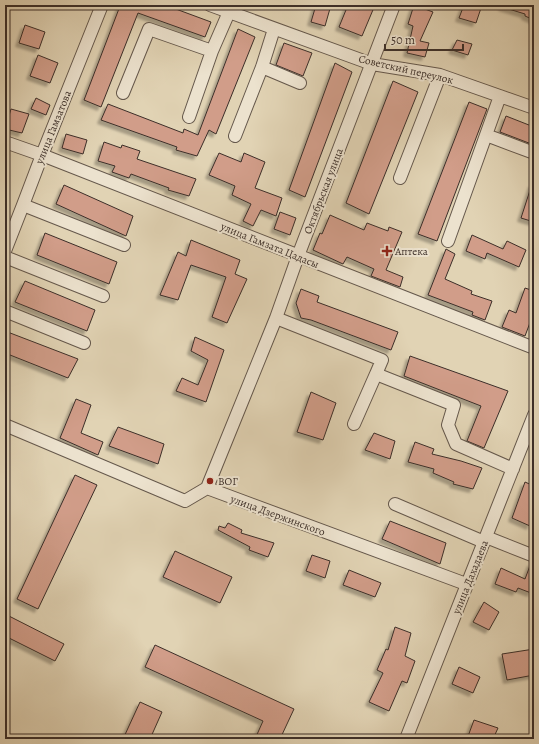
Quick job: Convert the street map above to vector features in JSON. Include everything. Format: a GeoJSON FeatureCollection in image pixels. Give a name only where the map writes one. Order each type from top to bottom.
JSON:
{"type":"FeatureCollection","features":[{"type":"Feature","properties":{"kind":"street","name":"улица Гамзатова"},"geometry":{"type":"LineString","coordinates":[[5,250],[102,5]]}},
{"type":"Feature","properties":{"kind":"street","name":"Советский переулок"},"geometry":{"type":"LineString","coordinates":[[210,5],[372,64],[440,75],[534,108]]}},
{"type":"Feature","properties":{"kind":"street","name":"Октябрьская улица"},"geometry":{"type":"LineString","coordinates":[[207,488],[276,318],[298,256],[394,5]]}},
{"type":"Feature","properties":{"kind":"street"},"geometry":{"type":"LineString","coordinates":[[189,117],[212,51],[229,12]]}},
{"type":"Feature","properties":{"kind":"street"},"geometry":{"type":"LineString","coordinates":[[235,136],[262,68],[274,28]]}},
{"type":"Feature","properties":{"kind":"street"},"geometry":{"type":"LineString","coordinates":[[123,93],[149,29],[212,51]]}},
{"type":"Feature","properties":{"kind":"street"},"geometry":{"type":"LineString","coordinates":[[262,68],[300,83]]}},
{"type":"Feature","properties":{"kind":"street"},"geometry":{"type":"LineString","coordinates":[[400,178],[440,75]]}},
{"type":"Feature","properties":{"kind":"street"},"geometry":{"type":"LineString","coordinates":[[448,241],[500,96]]}},
{"type":"Feature","properties":{"kind":"street"},"geometry":{"type":"LineString","coordinates":[[486,135],[534,153]]}},
{"type":"Feature","properties":{"kind":"street","name":"улица Гамзата Цадасы"},"geometry":{"type":"LineString","coordinates":[[5,142],[42,154],[534,348]]}},
{"type":"Feature","properties":{"kind":"street"},"geometry":{"type":"LineString","coordinates":[[24,205],[124,245]]}},
{"type":"Feature","properties":{"kind":"street"},"geometry":{"type":"LineString","coordinates":[[5,257],[103,296]]}},
{"type":"Feature","properties":{"kind":"street"},"geometry":{"type":"LineString","coordinates":[[5,311],[84,343]]}},
{"type":"Feature","properties":{"kind":"street"},"geometry":{"type":"LineString","coordinates":[[276,318],[382,360],[354,424]]}},
{"type":"Feature","properties":{"kind":"street"},"geometry":{"type":"LineString","coordinates":[[376,374],[454,405],[448,425],[456,444],[513,469]]}},
{"type":"Feature","properties":{"kind":"street","name":"улица Дахадаева"},"geometry":{"type":"LineString","coordinates":[[407,739],[466,584],[485,540],[534,415]]}},
{"type":"Feature","properties":{"kind":"street"},"geometry":{"type":"LineString","coordinates":[[5,425],[185,501],[207,488]]}},
{"type":"Feature","properties":{"kind":"street","name":"улица Дзержинского"},"geometry":{"type":"LineString","coordinates":[[207,488],[466,584]]}},
{"type":"Feature","properties":{"kind":"street"},"geometry":{"type":"LineString","coordinates":[[395,504],[485,540],[534,556]]}},
{"type":"Feature","properties":{"kind":"building"},"geometry":{"type":"Polygon","coordinates":[[[119,5],[165,5],[211,22],[205,37],[138,13],[101,107],[84,100],[120,6],[119,5]]]}},
{"type":"Feature","properties":{"kind":"building"},"geometry":{"type":"Polygon","coordinates":[[[316,5],[331,5],[325,26],[311,22],[316,5]]]}},
{"type":"Feature","properties":{"kind":"building"},"geometry":{"type":"Polygon","coordinates":[[[348,5],[375,5],[362,36],[339,27],[348,5]]]}},
{"type":"Feature","properties":{"kind":"building"},"geometry":{"type":"Polygon","coordinates":[[[414,5],[433,12],[420,41],[429,43],[425,57],[407,53],[413,26],[408,24],[414,5]]]}},
{"type":"Feature","properties":{"kind":"building"},"geometry":{"type":"Polygon","coordinates":[[[464,5],[482,5],[476,23],[459,18],[464,5]]]}},
{"type":"Feature","properties":{"kind":"building"},"geometry":{"type":"Polygon","coordinates":[[[502,5],[534,5],[534,20],[525,16],[525,14],[502,7],[502,5]]]}},
{"type":"Feature","properties":{"kind":"building"},"geometry":{"type":"Polygon","coordinates":[[[25,25],[45,32],[39,49],[19,43],[25,25]]]}},
{"type":"Feature","properties":{"kind":"building"},"geometry":{"type":"Polygon","coordinates":[[[238,29],[255,37],[216,134],[209,130],[197,156],[176,150],[177,147],[101,120],[108,104],[183,133],[184,129],[198,135],[238,29]]]}},
{"type":"Feature","properties":{"kind":"building"},"geometry":{"type":"Polygon","coordinates":[[[457,40],[472,44],[468,55],[452,50],[457,40]]]}},
{"type":"Feature","properties":{"kind":"building"},"geometry":{"type":"Polygon","coordinates":[[[284,43],[312,53],[303,76],[276,65],[284,43]]]}},
{"type":"Feature","properties":{"kind":"building"},"geometry":{"type":"Polygon","coordinates":[[[38,55],[58,63],[50,83],[30,76],[38,55]]]}},
{"type":"Feature","properties":{"kind":"building"},"geometry":{"type":"Polygon","coordinates":[[[335,63],[352,72],[305,197],[289,190],[335,63]]]}},
{"type":"Feature","properties":{"kind":"building"},"geometry":{"type":"Polygon","coordinates":[[[393,81],[418,92],[369,214],[346,203],[393,81]]]}},
{"type":"Feature","properties":{"kind":"building"},"geometry":{"type":"Polygon","coordinates":[[[36,98],[50,105],[46,115],[31,109],[36,98]]]}},
{"type":"Feature","properties":{"kind":"building"},"geometry":{"type":"Polygon","coordinates":[[[469,102],[487,109],[437,241],[418,234],[469,102]]]}},
{"type":"Feature","properties":{"kind":"building"},"geometry":{"type":"Polygon","coordinates":[[[11,109],[29,114],[22,133],[5,129],[11,109]]]}},
{"type":"Feature","properties":{"kind":"building"},"geometry":{"type":"Polygon","coordinates":[[[506,116],[534,127],[534,145],[500,132],[506,116]]]}},
{"type":"Feature","properties":{"kind":"building"},"geometry":{"type":"Polygon","coordinates":[[[66,134],[87,140],[83,154],[62,148],[66,134]]]}},
{"type":"Feature","properties":{"kind":"building"},"geometry":{"type":"Polygon","coordinates":[[[104,142],[121,148],[122,145],[140,151],[137,159],[196,179],[189,196],[168,190],[169,188],[131,174],[129,178],[112,172],[115,166],[98,161],[104,142]]]}},
{"type":"Feature","properties":{"kind":"building"},"geometry":{"type":"Polygon","coordinates":[[[219,153],[241,162],[244,153],[265,162],[255,188],[282,198],[276,216],[261,210],[253,226],[243,221],[251,204],[232,195],[235,186],[209,175],[219,153]]]}},
{"type":"Feature","properties":{"kind":"building"},"geometry":{"type":"Polygon","coordinates":[[[532,184],[534,184],[534,222],[521,218],[532,184]]]}},
{"type":"Feature","properties":{"kind":"building"},"geometry":{"type":"Polygon","coordinates":[[[64,185],[133,216],[126,236],[56,204],[64,185]]]}},
{"type":"Feature","properties":{"kind":"building"},"geometry":{"type":"Polygon","coordinates":[[[280,212],[296,218],[290,235],[274,229],[280,212]]]}},
{"type":"Feature","properties":{"kind":"building"},"geometry":{"type":"Polygon","coordinates":[[[330,215],[364,230],[367,223],[388,231],[389,227],[402,232],[386,270],[403,277],[400,287],[371,276],[374,269],[347,257],[343,264],[313,250],[330,215]]]}},
{"type":"Feature","properties":{"kind":"building"},"geometry":{"type":"Polygon","coordinates":[[[45,233],[117,262],[109,284],[37,255],[45,233]]]}},
{"type":"Feature","properties":{"kind":"building"},"geometry":{"type":"Polygon","coordinates":[[[472,235],[503,249],[507,241],[526,250],[519,267],[487,253],[485,259],[466,251],[472,235]]]}},
{"type":"Feature","properties":{"kind":"building"},"geometry":{"type":"Polygon","coordinates":[[[191,240],[240,260],[235,274],[247,279],[227,323],[212,317],[226,277],[191,265],[178,300],[160,295],[178,252],[186,256],[191,240]]]}},
{"type":"Feature","properties":{"kind":"building"},"geometry":{"type":"Polygon","coordinates":[[[446,249],[455,254],[445,279],[472,291],[471,294],[492,301],[485,320],[472,315],[473,312],[428,295],[446,249]]]}},
{"type":"Feature","properties":{"kind":"building"},"geometry":{"type":"Polygon","coordinates":[[[25,281],[95,310],[87,331],[15,302],[25,281]]]}},
{"type":"Feature","properties":{"kind":"building"},"geometry":{"type":"Polygon","coordinates":[[[525,288],[534,291],[534,312],[525,336],[502,327],[509,310],[516,313],[525,288]]]}},
{"type":"Feature","properties":{"kind":"building"},"geometry":{"type":"Polygon","coordinates":[[[301,289],[319,296],[317,302],[398,332],[391,350],[311,320],[301,318],[296,303],[301,289]]]}},
{"type":"Feature","properties":{"kind":"building"},"geometry":{"type":"Polygon","coordinates":[[[5,331],[78,359],[68,378],[5,353],[5,331]]]}},
{"type":"Feature","properties":{"kind":"building"},"geometry":{"type":"Polygon","coordinates":[[[195,337],[224,350],[206,402],[176,391],[182,378],[198,385],[208,360],[191,351],[195,337]]]}},
{"type":"Feature","properties":{"kind":"building"},"geometry":{"type":"Polygon","coordinates":[[[410,356],[508,391],[484,448],[467,441],[481,406],[404,376],[410,356]]]}},
{"type":"Feature","properties":{"kind":"building"},"geometry":{"type":"Polygon","coordinates":[[[311,392],[336,403],[323,440],[297,432],[311,392]]]}},
{"type":"Feature","properties":{"kind":"building"},"geometry":{"type":"Polygon","coordinates":[[[76,399],[91,405],[81,433],[103,442],[98,455],[60,438],[76,399]]]}},
{"type":"Feature","properties":{"kind":"building"},"geometry":{"type":"Polygon","coordinates":[[[118,427],[164,444],[158,464],[109,446],[118,427]]]}},
{"type":"Feature","properties":{"kind":"building"},"geometry":{"type":"Polygon","coordinates":[[[374,433],[395,441],[390,459],[365,450],[374,433]]]}},
{"type":"Feature","properties":{"kind":"building"},"geometry":{"type":"Polygon","coordinates":[[[415,442],[434,449],[432,454],[482,468],[473,489],[453,484],[454,482],[433,473],[434,469],[408,462],[415,442]]]}},
{"type":"Feature","properties":{"kind":"building"},"geometry":{"type":"Polygon","coordinates":[[[75,475],[97,485],[38,609],[17,599],[75,475]]]}},
{"type":"Feature","properties":{"kind":"building"},"geometry":{"type":"Polygon","coordinates":[[[525,482],[534,486],[534,500],[531,507],[534,509],[534,516],[530,526],[512,518],[525,482]]]}},
{"type":"Feature","properties":{"kind":"building"},"geometry":{"type":"Polygon","coordinates":[[[390,521],[446,543],[440,564],[382,539],[390,521]]]}},
{"type":"Feature","properties":{"kind":"building"},"geometry":{"type":"Polygon","coordinates":[[[228,523],[242,530],[241,533],[274,543],[268,557],[249,550],[250,547],[218,530],[219,526],[225,528],[228,523]]]}},
{"type":"Feature","properties":{"kind":"building"},"geometry":{"type":"Polygon","coordinates":[[[175,551],[232,577],[220,603],[163,577],[175,551]]]}},
{"type":"Feature","properties":{"kind":"building"},"geometry":{"type":"Polygon","coordinates":[[[312,555],[330,561],[325,578],[306,571],[312,555]]]}},
{"type":"Feature","properties":{"kind":"building"},"geometry":{"type":"Polygon","coordinates":[[[531,563],[534,563],[534,586],[531,593],[518,588],[516,592],[495,584],[501,568],[525,579],[531,563]]]}},
{"type":"Feature","properties":{"kind":"building"},"geometry":{"type":"Polygon","coordinates":[[[349,570],[381,583],[375,597],[343,585],[349,570]]]}},
{"type":"Feature","properties":{"kind":"building"},"geometry":{"type":"Polygon","coordinates":[[[484,602],[499,612],[489,630],[473,622],[484,602]]]}},
{"type":"Feature","properties":{"kind":"building"},"geometry":{"type":"Polygon","coordinates":[[[5,614],[64,644],[55,661],[5,636],[5,614]]]}},
{"type":"Feature","properties":{"kind":"building"},"geometry":{"type":"Polygon","coordinates":[[[395,627],[411,633],[405,656],[415,661],[407,683],[402,681],[389,711],[369,702],[383,673],[377,670],[386,649],[388,650],[395,627]]]}},
{"type":"Feature","properties":{"kind":"building"},"geometry":{"type":"Polygon","coordinates":[[[155,645],[294,709],[280,739],[255,739],[263,721],[145,667],[155,645]]]}},
{"type":"Feature","properties":{"kind":"building"},"geometry":{"type":"Polygon","coordinates":[[[534,649],[534,675],[507,680],[502,654],[534,649]]]}},
{"type":"Feature","properties":{"kind":"building"},"geometry":{"type":"Polygon","coordinates":[[[459,667],[480,677],[473,693],[452,684],[459,667]]]}},
{"type":"Feature","properties":{"kind":"building"},"geometry":{"type":"Polygon","coordinates":[[[140,702],[162,712],[150,739],[123,739],[140,702]]]}},
{"type":"Feature","properties":{"kind":"building"},"geometry":{"type":"Polygon","coordinates":[[[474,720],[498,728],[493,739],[467,739],[474,720]]]}},
{"type":"Feature","properties":{"kind":"place","name":"Аптека"},"geometry":{"type":"Point","coordinates":[387,251]}},
{"type":"Feature","properties":{"kind":"place","name":"ВОГ"},"geometry":{"type":"Point","coordinates":[210,481]}}]}
